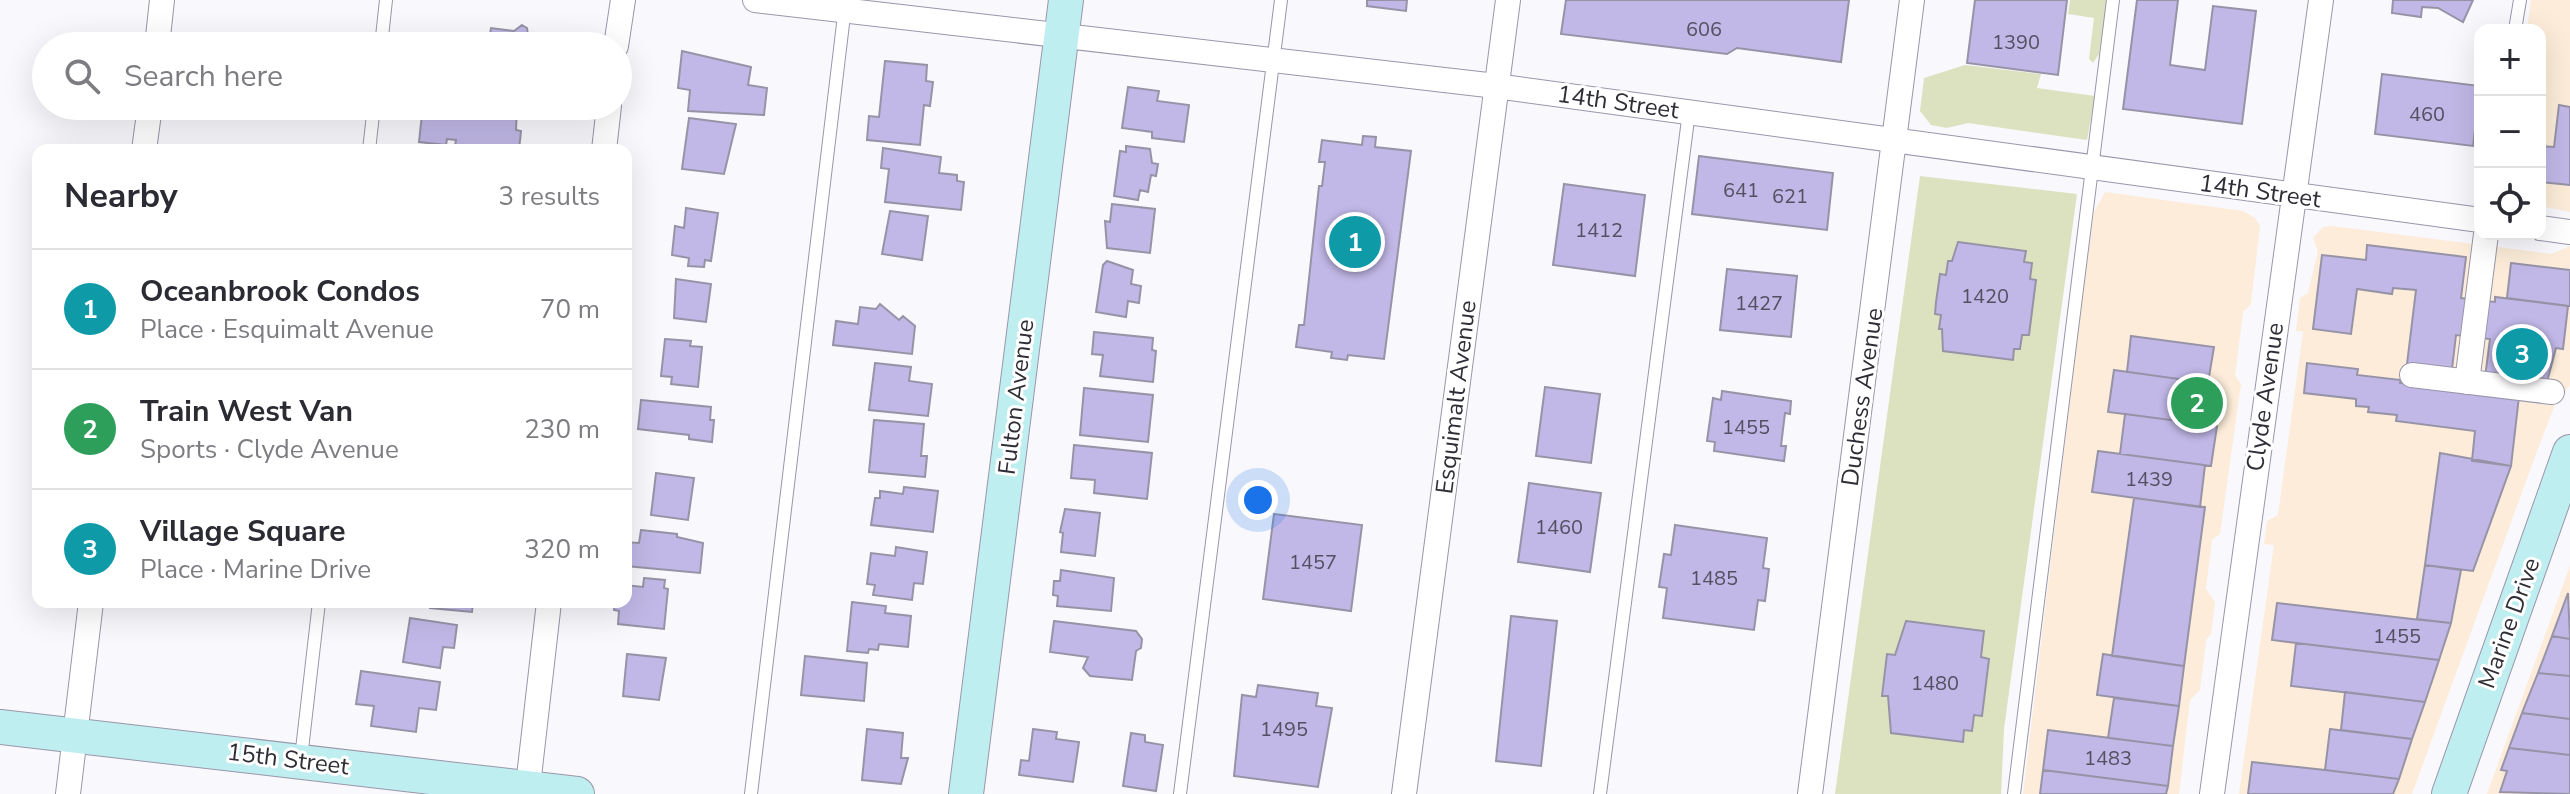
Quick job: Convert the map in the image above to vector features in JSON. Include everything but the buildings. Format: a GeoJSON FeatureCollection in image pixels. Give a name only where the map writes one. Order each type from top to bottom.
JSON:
{"type":"FeatureCollection","features":[{"type":"Feature","properties":{"kind":"main road","name":"Fulton Avenue"},"geometry":{"type":"LineString","coordinates":[[966,794],[1066,0]]}},
{"type":"Feature","properties":{"kind":"main road","name":"Marine Drive"},"geometry":{"type":"LineString","coordinates":[[2449,794],[2570,452]]}},
{"type":"Feature","properties":{"kind":"main road","name":"15th Street"},"geometry":{"type":"LineString","coordinates":[[0,727],[301,760],[527,791],[577,794]]}},
{"type":"Feature","properties":{"kind":"street"},"geometry":{"type":"LineString","coordinates":[[159,32],[162,0]]}},
{"type":"Feature","properties":{"kind":"street"},"geometry":{"type":"LineString","coordinates":[[618,32],[623,0]]}},
{"type":"Feature","properties":{"kind":"street","name":"14th Street"},"geometry":{"type":"LineString","coordinates":[[755,0],[845,6],[1496,86],[2474,219]]}},
{"type":"Feature","properties":{"kind":"street","name":"Esquimalt Avenue"},"geometry":{"type":"LineString","coordinates":[[1404,794],[1508,0]]}},
{"type":"Feature","properties":{"kind":"street","name":"Duchess Avenue"},"geometry":{"type":"LineString","coordinates":[[1810,794],[1912,0]]}},
{"type":"Feature","properties":{"kind":"street","name":"Clyde Avenue"},"geometry":{"type":"LineString","coordinates":[[2212,794],[2321,0]]}},
{"type":"Feature","properties":{"kind":"street"},"geometry":{"type":"LineString","coordinates":[[145,144],[148,120]]}},
{"type":"Feature","properties":{"kind":"street"},"geometry":{"type":"LineString","coordinates":[[605,144],[607,120]]}},
{"type":"Feature","properties":{"kind":"street"},"geometry":{"type":"LineString","coordinates":[[2546,229],[2570,232]]}},
{"type":"Feature","properties":{"kind":"street"},"geometry":{"type":"LineString","coordinates":[[2467,382],[2485,240]]}},
{"type":"Feature","properties":{"kind":"street"},"geometry":{"type":"LineString","coordinates":[[2412,375],[2552,392]]}},
{"type":"Feature","properties":{"kind":"street"},"geometry":{"type":"LineString","coordinates":[[68,794],[90,608]]}},
{"type":"Feature","properties":{"kind":"street"},"geometry":{"type":"LineString","coordinates":[[527,791],[548,608]]}},
{"type":"Feature","properties":{"kind":"lane"},"geometry":{"type":"LineString","coordinates":[[383,32],[386,0]]}},
{"type":"Feature","properties":{"kind":"lane"},"geometry":{"type":"LineString","coordinates":[[1180,794],[1281,0]]}},
{"type":"Feature","properties":{"kind":"lane"},"geometry":{"type":"LineString","coordinates":[[2014,794],[2113,0]]}},
{"type":"Feature","properties":{"kind":"lane"},"geometry":{"type":"LineString","coordinates":[[2516,24],[2520,0]]}},
{"type":"Feature","properties":{"kind":"lane"},"geometry":{"type":"LineString","coordinates":[[751,794],[845,6]]}},
{"type":"Feature","properties":{"kind":"lane"},"geometry":{"type":"LineString","coordinates":[[1600,794],[1689,112]]}},
{"type":"Feature","properties":{"kind":"lane"},"geometry":{"type":"LineString","coordinates":[[370,144],[372,120]]}},
{"type":"Feature","properties":{"kind":"lane"},"geometry":{"type":"LineString","coordinates":[[301,760],[318,608]]}},
{"type":"Feature","properties":{"kind":"shaded area"},"geometry":{"type":"Polygon","coordinates":[[[2531,0],[2570,0],[2570,212],[2546,207],[2546,24],[2528,24],[2531,0]]]}},
{"type":"Feature","properties":{"kind":"shaded area"},"geometry":{"type":"Polygon","coordinates":[[[2105,192],[2243,211],[2255,218],[2260,226],[2251,304],[2243,312],[2235,376],[2241,384],[2220,534],[2212,540],[2206,589],[2215,602],[2211,634],[2206,640],[2200,690],[2190,700],[2179,794],[2023,794],[2082,300],[2094,212],[2105,192]]]}},
{"type":"Feature","properties":{"kind":"shaded area"},"geometry":{"type":"Polygon","coordinates":[[[2323,227],[2552,254],[2570,246],[2570,386],[2558,397],[2540,443],[2412,794],[2239,794],[2274,545],[2264,544],[2267,521],[2278,515],[2303,332],[2296,331],[2300,298],[2308,293],[2318,251],[2313,238],[2323,227]]]}},
{"type":"Feature","properties":{"kind":"shaded area"},"geometry":{"type":"Polygon","coordinates":[[[2570,566],[2570,794],[2487,794],[2570,566]]]}},
{"type":"Feature","properties":{"kind":"green space"},"geometry":{"type":"Polygon","coordinates":[[[2070,0],[2108,0],[2099,54],[2093,63],[2089,59],[2094,18],[2068,14],[2070,0]]]}},
{"type":"Feature","properties":{"kind":"green space"},"geometry":{"type":"Polygon","coordinates":[[[1965,65],[2041,74],[2037,88],[2095,96],[2087,140],[1968,123],[1947,128],[1931,125],[1920,111],[1924,78],[1965,65]]]}},
{"type":"Feature","properties":{"kind":"green space"},"geometry":{"type":"Polygon","coordinates":[[[1920,176],[2077,194],[2004,729],[2001,794],[1835,794],[1920,176]]]}},
{"type":"Feature","properties":{"kind":"place","name":"Oceanbrook Condos"},"geometry":{"type":"Point","coordinates":[1355,242]}},
{"type":"Feature","properties":{"kind":"place","name":"Village Square"},"geometry":{"type":"Point","coordinates":[2522,354]}},
{"type":"Feature","properties":{"kind":"place","name":"Train West Van"},"geometry":{"type":"Point","coordinates":[2197,403]}}]}
